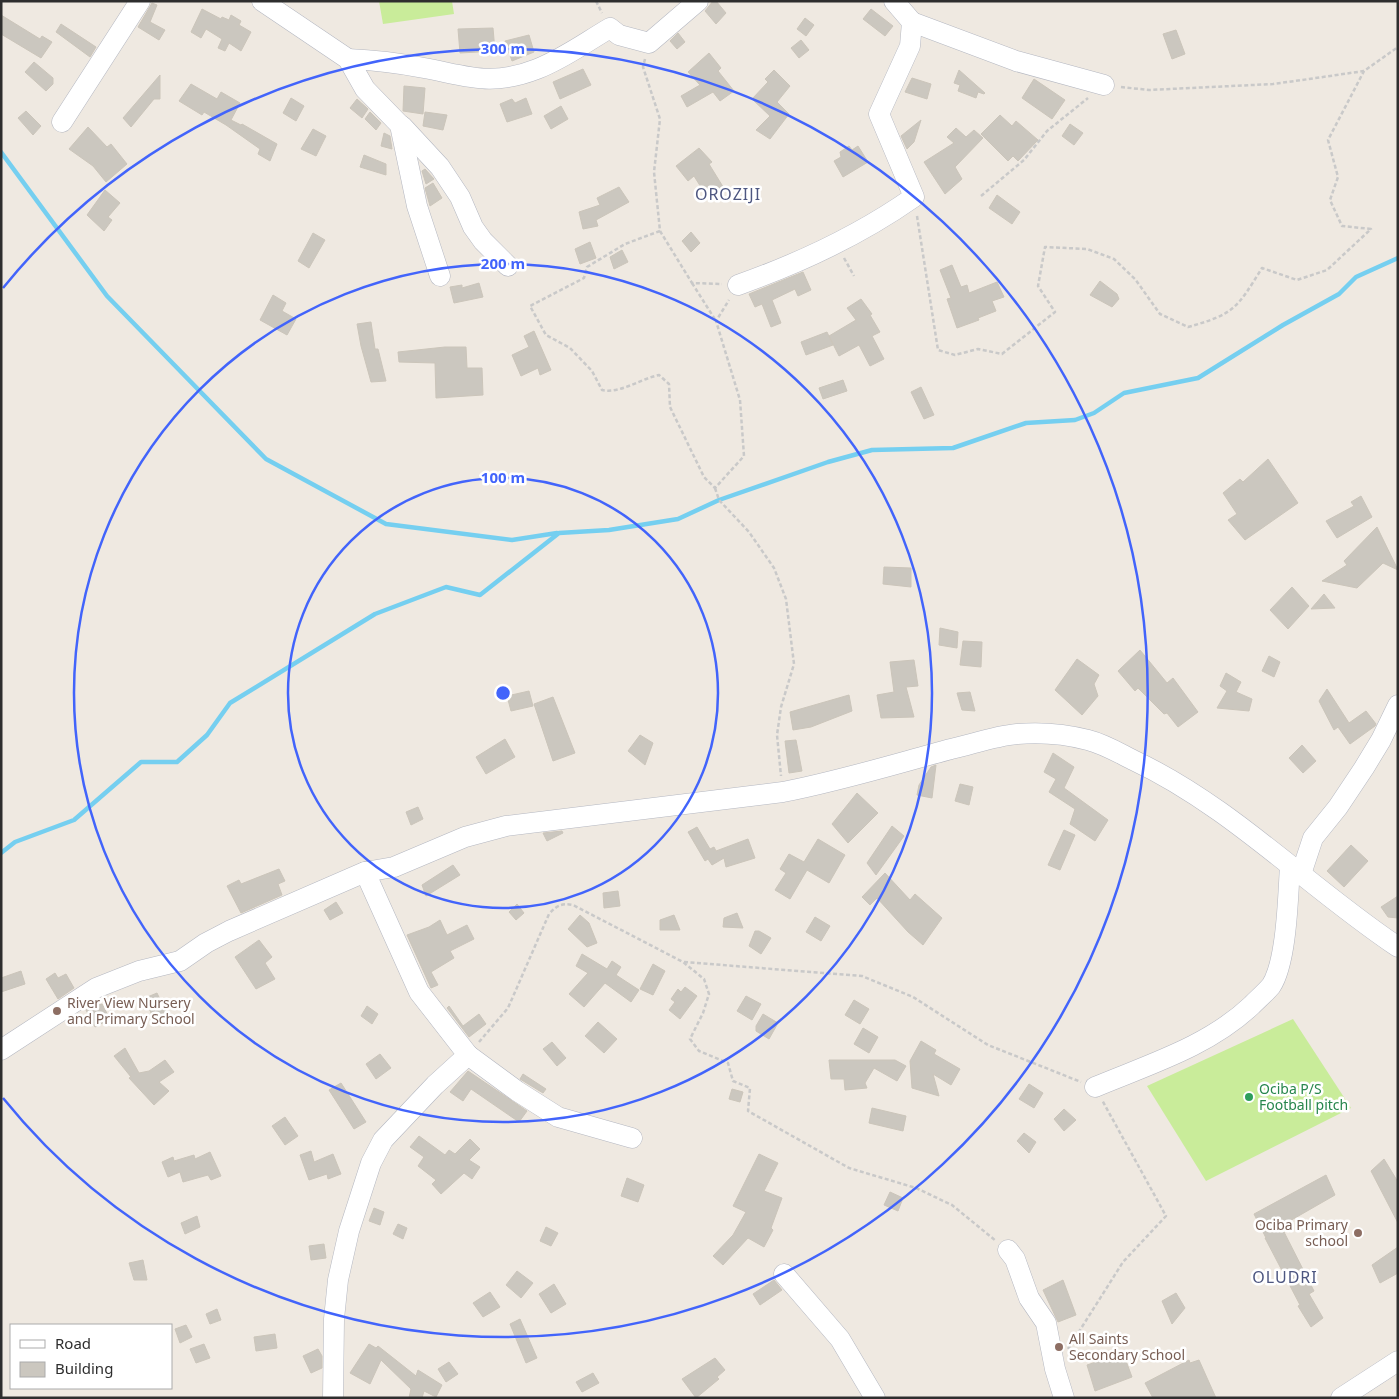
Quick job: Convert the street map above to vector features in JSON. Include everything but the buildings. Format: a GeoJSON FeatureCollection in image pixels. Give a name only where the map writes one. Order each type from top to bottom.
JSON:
{"type":"FeatureCollection","features":[{"type":"Feature","properties":{"kind":"street"},"geometry":{"type":"LineString","coordinates":[[62,122],[140,1]]}},
{"type":"Feature","properties":{"kind":"street"},"geometry":{"type":"LineString","coordinates":[[262,1],[348,59],[365,88],[440,167],[460,197],[483,241],[508,266]]}},
{"type":"Feature","properties":{"kind":"street"},"geometry":{"type":"LineString","coordinates":[[348,59],[393,62],[458,77],[490,79],[534,70],[548,64],[610,28],[619,35],[649,43],[698,1]]}},
{"type":"Feature","properties":{"kind":"street"},"geometry":{"type":"LineString","coordinates":[[894,1],[912,22],[1016,61],[1104,85]]}},
{"type":"Feature","properties":{"kind":"street"},"geometry":{"type":"LineString","coordinates":[[738,285],[778,271],[836,244],[914,197],[879,114],[910,46],[912,22]]}},
{"type":"Feature","properties":{"kind":"street"},"geometry":{"type":"LineString","coordinates":[[400,125],[417,206],[440,276]]}},
{"type":"Feature","properties":{"kind":"street"},"geometry":{"type":"LineString","coordinates":[[1095,1088],[1204,1041],[1233,1023],[1272,985],[1280,960],[1296,870],[1313,838],[1338,807],[1364,768],[1381,740],[1398,705]]}},
{"type":"Feature","properties":{"kind":"street"},"geometry":{"type":"LineString","coordinates":[[1,1050],[96,988],[138,971],[180,961],[206,943],[229,931],[366,872],[394,867],[465,837],[506,826],[783,792],[823,784],[994,738],[1017,734],[1056,733],[1090,740],[1156,771],[1191,792],[1398,947]]}},
{"type":"Feature","properties":{"kind":"street"},"geometry":{"type":"LineString","coordinates":[[366,872],[419,992],[468,1055],[516,1090],[558,1117],[632,1138]]}},
{"type":"Feature","properties":{"kind":"street"},"geometry":{"type":"LineString","coordinates":[[333,1398],[334,1319],[338,1280],[350,1231],[371,1163],[384,1140],[435,1085],[468,1055]]}},
{"type":"Feature","properties":{"kind":"street"},"geometry":{"type":"LineString","coordinates":[[1008,1250],[1015,1259],[1029,1298],[1046,1323],[1055,1369],[1064,1398]]}},
{"type":"Feature","properties":{"kind":"street"},"geometry":{"type":"LineString","coordinates":[[784,1274],[840,1339],[876,1398]]}},
{"type":"Feature","properties":{"kind":"street"},"geometry":{"type":"LineString","coordinates":[[1341,1398],[1398,1361]]}},
{"type":"Feature","properties":{"kind":"path"},"geometry":{"type":"LineString","coordinates":[[649,43],[643,67],[660,119],[654,172],[660,231],[716,321],[740,400],[744,456],[714,488]]}},
{"type":"Feature","properties":{"kind":"path"},"geometry":{"type":"LineString","coordinates":[[981,196],[1024,160],[1047,131],[1104,85],[1149,90],[1273,84],[1364,71],[1398,47]]}},
{"type":"Feature","properties":{"kind":"path"},"geometry":{"type":"LineString","coordinates":[[914,197],[938,350],[955,356],[978,349],[1002,354],[1055,312],[1038,286],[1045,247],[1088,249],[1114,259],[1135,280],[1160,314],[1188,327],[1220,318],[1241,302],[1262,268],[1297,280],[1327,270],[1371,229],[1342,226],[1330,200],[1338,177],[1328,140],[1364,71]]}},
{"type":"Feature","properties":{"kind":"path"},"geometry":{"type":"LineString","coordinates":[[660,231],[624,244],[587,267],[584,278],[530,306],[546,334],[570,348],[592,371],[602,390],[612,392],[644,378],[659,375],[668,384],[670,407],[704,477],[714,488],[719,500],[749,532],[774,568],[786,599],[794,664],[781,707],[776,735],[783,792]]}},
{"type":"Feature","properties":{"kind":"path"},"geometry":{"type":"LineString","coordinates":[[836,244],[854,276]]}},
{"type":"Feature","properties":{"kind":"path"},"geometry":{"type":"LineString","coordinates":[[692,283],[738,285],[716,321]]}},
{"type":"Feature","properties":{"kind":"path"},"geometry":{"type":"LineString","coordinates":[[468,1055],[508,1008],[549,914],[555,906],[573,905],[683,962],[704,979],[709,994],[703,1013],[690,1039],[699,1051],[728,1063],[733,1081],[750,1088],[748,1111],[849,1168],[916,1188],[952,1205],[1008,1250]]}},
{"type":"Feature","properties":{"kind":"path"},"geometry":{"type":"LineString","coordinates":[[683,962],[862,976],[913,997],[988,1045],[1095,1088],[1166,1216],[1123,1262],[1055,1369]]}},
{"type":"Feature","properties":{"kind":"green space"},"geometry":{"type":"Polygon","coordinates":[[[379,1],[452,1],[454,14],[383,24],[379,1]]]}},
{"type":"Feature","properties":{"kind":"green space","name":"Ociba P/S Football pitch"},"geometry":{"type":"Polygon","coordinates":[[[1293,1019],[1351,1108],[1206,1181],[1147,1086],[1293,1019]]]}},
{"type":"Feature","properties":{"kind":"waterway"},"geometry":{"type":"LineString","coordinates":[[1,152],[107,296],[266,459],[386,524],[512,540],[557,533]]}},
{"type":"Feature","properties":{"kind":"waterway"},"geometry":{"type":"LineString","coordinates":[[1,853],[15,842],[74,820],[141,762],[177,762],[207,735],[230,703],[375,614],[446,587],[480,595],[559,533],[609,530],[678,519],[719,500],[828,462],[872,450],[953,448],[1026,423],[1075,420],[1094,413],[1124,393],[1198,378],[1283,325],[1339,294],[1356,277],[1398,258]]}},
{"type":"Feature","properties":{"kind":"place","name":"River View Nursery and Primary School"},"geometry":{"type":"Point","coordinates":[57,1011]}},
{"type":"Feature","properties":{"kind":"place","name":"Ociba P/S Football pitch"},"geometry":{"type":"Point","coordinates":[1249,1097]}},
{"type":"Feature","properties":{"kind":"place","name":"Ociba Primary school"},"geometry":{"type":"Point","coordinates":[1358,1233]}},
{"type":"Feature","properties":{"kind":"place","name":"All Saints Secondary School"},"geometry":{"type":"Point","coordinates":[1059,1347]}},
{"type":"Feature","properties":{"kind":"district","name":"OROZIJI"},"geometry":{"type":"Point","coordinates":[728,194]}},
{"type":"Feature","properties":{"kind":"district","name":"OLUDRI"},"geometry":{"type":"Point","coordinates":[1285,1277]}}]}
